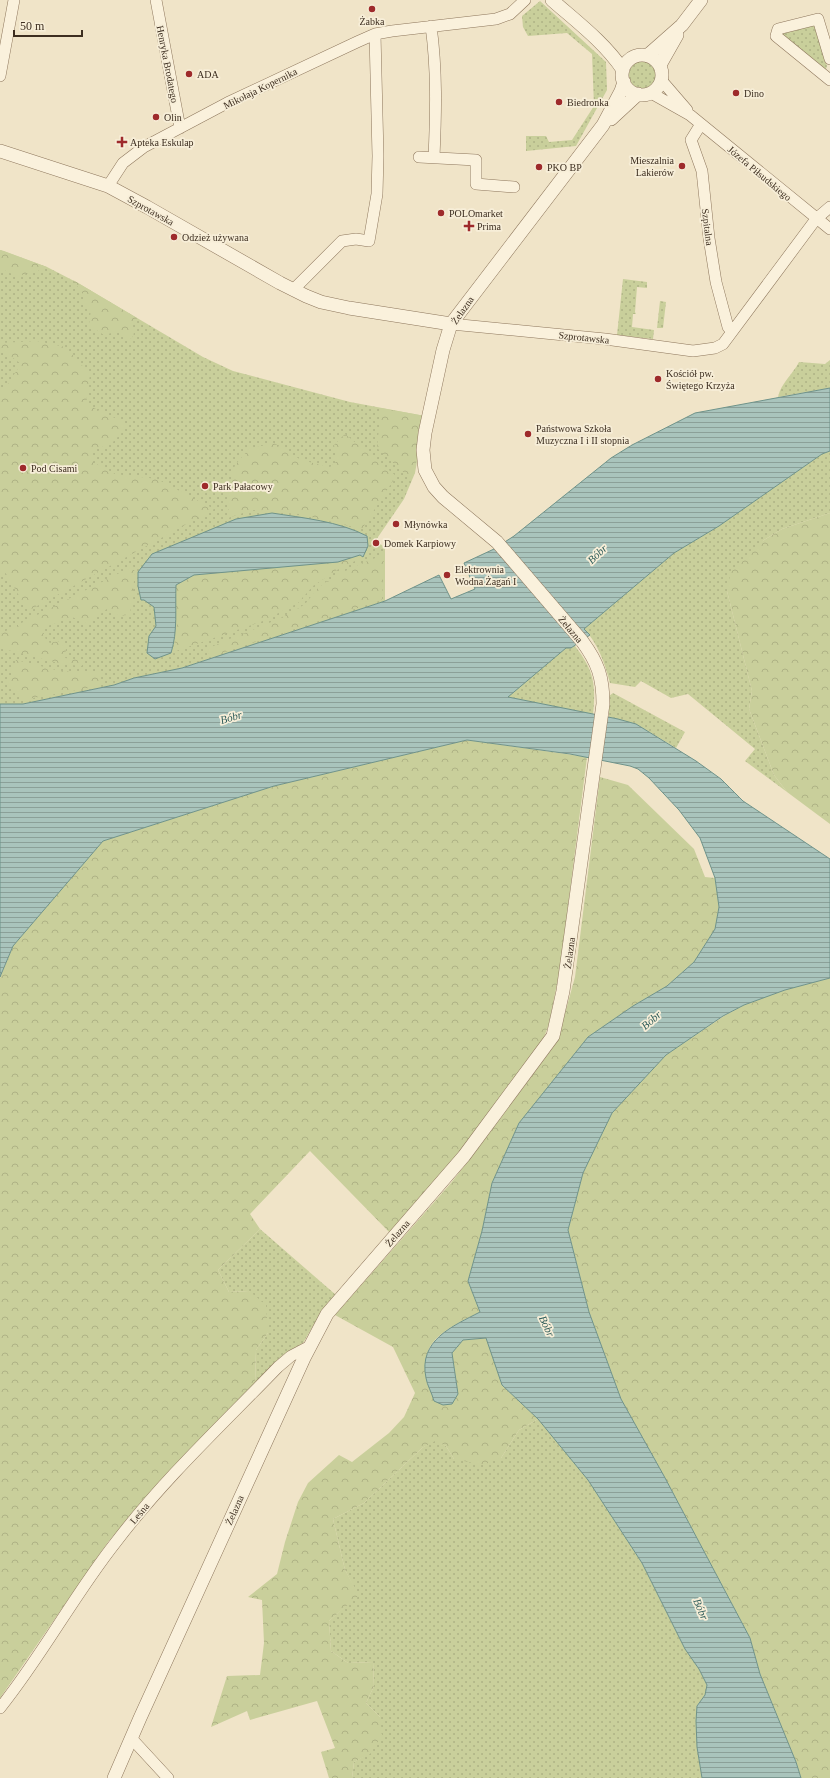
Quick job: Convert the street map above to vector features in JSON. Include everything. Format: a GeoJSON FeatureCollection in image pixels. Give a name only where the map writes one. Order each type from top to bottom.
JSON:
{"type":"FeatureCollection","features":[{"type":"Feature","properties":{"kind":"street"},"geometry":{"type":"LineString","coordinates":[[0,76],[14,0]]}},
{"type":"Feature","properties":{"kind":"street","name":"Henryka Brodatego"},"geometry":{"type":"LineString","coordinates":[[156,0],[180,128]]}},
{"type":"Feature","properties":{"kind":"street","name":"Mikołaja Kopernika"},"geometry":{"type":"LineString","coordinates":[[108,186],[117,171],[128,158],[144,147],[349,45],[375,34],[501,18],[516,10],[525,0]]}},
{"type":"Feature","properties":{"kind":"street"},"geometry":{"type":"LineString","coordinates":[[552,0],[589,31],[613,55],[632,92],[644,94],[690,115]]}},
{"type":"Feature","properties":{"kind":"street"},"geometry":{"type":"LineString","coordinates":[[660,65],[682,25],[701,0]]}},
{"type":"Feature","properties":{"kind":"street"},"geometry":{"type":"LineString","coordinates":[[830,58],[818,19],[778,29],[776,36],[830,80]]}},
{"type":"Feature","properties":{"kind":"street"},"geometry":{"type":"LineString","coordinates":[[603,125],[621,91],[623,76],[630,59],[641,56],[682,25]]}},
{"type":"Feature","properties":{"kind":"street"},"geometry":{"type":"LineString","coordinates":[[431,26],[435,55],[436,117],[434,157]]}},
{"type":"Feature","properties":{"kind":"street"},"geometry":{"type":"LineString","coordinates":[[589,31],[606,39],[625,53],[653,57],[660,65],[663,75],[659,86],[644,94],[603,125]]}},
{"type":"Feature","properties":{"kind":"street"},"geometry":{"type":"LineString","coordinates":[[293,290],[342,241],[356,239],[369,241],[377,194],[378,163],[375,34]]}},
{"type":"Feature","properties":{"kind":"street"},"geometry":{"type":"LineString","coordinates":[[662,80],[690,115]]}},
{"type":"Feature","properties":{"kind":"street","name":"Józefa Piłsudskiego"},"geometry":{"type":"LineString","coordinates":[[690,115],[830,229]]}},
{"type":"Feature","properties":{"kind":"street","name":"Szpitalna"},"geometry":{"type":"LineString","coordinates":[[701,124],[691,140],[702,171],[709,238],[716,282],[728,327],[732,331]]}},
{"type":"Feature","properties":{"kind":"street","name":"Żelazna"},"geometry":{"type":"LineString","coordinates":[[114,1778],[132,1740],[143,1711],[310,1346],[327,1314],[464,1156],[553,1036],[563,991],[603,704],[603,686],[599,669],[591,654],[582,642],[497,542],[443,497],[434,487],[425,470],[423,450],[425,433],[443,350],[451,324],[603,125]]}},
{"type":"Feature","properties":{"kind":"street","name":"Szprotawska"},"geometry":{"type":"LineString","coordinates":[[0,152],[108,186],[293,290],[321,302],[451,324],[605,339],[693,351],[703,351],[723,344],[816,219],[830,207]]}},
{"type":"Feature","properties":{"kind":"street"},"geometry":{"type":"LineString","coordinates":[[419,157],[476,160],[476,184],[514,187]]}},
{"type":"Feature","properties":{"kind":"street","name":"Leśna"},"geometry":{"type":"LineString","coordinates":[[0,1708],[18,1685],[104,1557],[165,1483],[278,1367],[291,1356],[310,1346]]}},
{"type":"Feature","properties":{"kind":"street"},"geometry":{"type":"LineString","coordinates":[[132,1740],[168,1778]]}},
{"type":"Feature","properties":{"kind":"green space"},"geometry":{"type":"Polygon","coordinates":[[[540,1],[606,62],[607,90],[576,146],[526,151],[526,136],[546,136],[549,142],[572,140],[594,106],[592,54],[567,33],[528,36],[523,27],[522,16],[540,1]]]}},
{"type":"Feature","properties":{"kind":"green space"},"geometry":{"type":"Polygon","coordinates":[[[813,25],[815,26],[827,66],[826,69],[823,70],[782,35],[783,31],[813,25]]]}},
{"type":"Feature","properties":{"kind":"green space"},"geometry":{"type":"Polygon","coordinates":[[[643,61],[653,65],[657,75],[653,85],[643,89],[633,85],[629,75],[633,65],[643,61]]]}},
{"type":"Feature","properties":{"kind":"green space","name":"Park Pałacowy"},"geometry":{"type":"Polygon","coordinates":[[[0,250],[47,267],[78,283],[203,357],[233,371],[350,402],[425,416],[415,473],[404,499],[376,540],[385,548],[385,601],[182,668],[134,678],[114,685],[23,704],[0,704],[0,250]]]}},
{"type":"Feature","properties":{"kind":"green space"},"geometry":{"type":"Polygon","coordinates":[[[0,250],[47,267],[33,273],[14,275],[0,268],[0,250]]]}},
{"type":"Feature","properties":{"kind":"green space"},"geometry":{"type":"Polygon","coordinates":[[[623,279],[647,282],[647,288],[637,287],[636,314],[633,314],[632,327],[654,330],[653,339],[617,335],[623,279]]]}},
{"type":"Feature","properties":{"kind":"green space"},"geometry":{"type":"Polygon","coordinates":[[[73,280],[137,318],[131,325],[134,333],[133,337],[129,340],[119,331],[104,335],[89,325],[91,309],[84,302],[85,297],[73,280]]]}},
{"type":"Feature","properties":{"kind":"green space"},"geometry":{"type":"Polygon","coordinates":[[[660,301],[666,302],[663,328],[657,328],[660,301]]]}},
{"type":"Feature","properties":{"kind":"green space"},"geometry":{"type":"Polygon","coordinates":[[[37,341],[65,347],[90,374],[86,404],[129,425],[112,443],[90,452],[93,462],[115,474],[157,479],[214,509],[28,611],[5,572],[0,572],[0,389],[5,388],[21,364],[0,348],[0,343],[37,341]]]}},
{"type":"Feature","properties":{"kind":"green space"},"geometry":{"type":"Polygon","coordinates":[[[830,360],[830,388],[778,397],[784,383],[799,362],[825,364],[830,360]]]}},
{"type":"Feature","properties":{"kind":"green space"},"geometry":{"type":"Polygon","coordinates":[[[381,408],[425,416],[415,473],[410,478],[377,448],[381,408]]]}},
{"type":"Feature","properties":{"kind":"green space"},"geometry":{"type":"Polygon","coordinates":[[[345,434],[396,476],[362,529],[299,514],[252,510],[228,518],[228,491],[235,465],[249,449],[274,443],[301,460],[330,467],[337,461],[334,445],[345,434]]]}},
{"type":"Feature","properties":{"kind":"green space"},"geometry":{"type":"Polygon","coordinates":[[[830,451],[830,513],[782,529],[764,540],[727,591],[752,691],[749,709],[774,775],[787,792],[745,761],[755,749],[688,694],[671,698],[641,681],[635,687],[610,683],[597,647],[584,629],[674,553],[719,526],[822,454],[830,451]]]}},
{"type":"Feature","properties":{"kind":"green space"},"geometry":{"type":"Polygon","coordinates":[[[830,513],[830,824],[787,792],[774,775],[749,709],[752,691],[727,591],[731,571],[764,540],[782,529],[830,513]]]}},
{"type":"Feature","properties":{"kind":"green space"},"geometry":{"type":"Polygon","coordinates":[[[360,555],[363,557],[337,570],[313,586],[298,603],[263,621],[173,652],[177,625],[175,609],[176,585],[194,575],[338,562],[360,555]]]}},
{"type":"Feature","properties":{"kind":"green space"},"geometry":{"type":"Polygon","coordinates":[[[384,555],[382,600],[210,657],[207,649],[291,613],[309,600],[318,588],[341,573],[384,555]]]}},
{"type":"Feature","properties":{"kind":"green space"},"geometry":{"type":"Polygon","coordinates":[[[133,566],[135,573],[130,614],[118,615],[113,613],[108,608],[88,624],[72,617],[42,628],[46,640],[50,643],[58,641],[66,648],[65,658],[80,660],[82,666],[62,664],[0,648],[0,634],[133,566]]]}},
{"type":"Feature","properties":{"kind":"green space"},"geometry":{"type":"Polygon","coordinates":[[[575,646],[590,670],[594,686],[593,715],[507,697],[566,648],[575,646]]]}},
{"type":"Feature","properties":{"kind":"green space"},"geometry":{"type":"Polygon","coordinates":[[[16,660],[60,671],[101,673],[100,686],[22,700],[8,684],[16,660]]]}},
{"type":"Feature","properties":{"kind":"green space"},"geometry":{"type":"Polygon","coordinates":[[[613,693],[685,732],[676,748],[636,724],[609,717],[609,696],[613,693]]]}},
{"type":"Feature","properties":{"kind":"green space"},"geometry":{"type":"Polygon","coordinates":[[[467,740],[587,757],[560,969],[549,1024],[541,1045],[516,1083],[391,1234],[310,1151],[250,1214],[260,1229],[218,1270],[229,1292],[249,1291],[266,1305],[268,1333],[256,1350],[255,1387],[141,1504],[108,1542],[0,1698],[0,978],[13,946],[103,841],[274,786],[467,740]]]}},
{"type":"Feature","properties":{"kind":"green space"},"geometry":{"type":"Polygon","coordinates":[[[600,777],[628,785],[694,849],[705,877],[715,878],[719,907],[715,929],[694,962],[667,986],[633,1006],[588,1037],[519,1123],[492,1183],[482,1231],[468,1281],[480,1312],[447,1330],[433,1342],[429,1350],[427,1369],[434,1401],[458,1394],[452,1353],[463,1340],[487,1338],[502,1385],[538,1419],[519,1430],[501,1458],[483,1465],[454,1459],[446,1446],[435,1441],[422,1448],[364,1503],[333,1519],[345,1570],[359,1595],[329,1621],[331,1651],[348,1663],[373,1662],[374,1686],[366,1703],[380,1717],[382,1735],[370,1754],[354,1762],[352,1778],[329,1778],[321,1752],[335,1748],[317,1701],[250,1720],[247,1711],[211,1727],[227,1676],[260,1675],[264,1643],[262,1600],[248,1597],[277,1574],[285,1542],[298,1502],[308,1483],[339,1455],[352,1462],[389,1433],[404,1417],[415,1393],[393,1347],[335,1315],[451,1183],[554,1046],[562,1024],[575,977],[600,777]]]}},
{"type":"Feature","properties":{"kind":"green space"},"geometry":{"type":"Polygon","coordinates":[[[830,978],[830,1778],[801,1778],[796,1762],[760,1674],[750,1638],[664,1476],[621,1399],[589,1312],[568,1230],[583,1173],[612,1113],[666,1055],[724,1016],[744,1005],[785,990],[830,978]]]}},
{"type":"Feature","properties":{"kind":"green space"},"geometry":{"type":"Polygon","coordinates":[[[260,1229],[336,1295],[316,1321],[303,1343],[283,1355],[255,1387],[256,1350],[268,1333],[249,1291],[229,1292],[218,1270],[260,1229]]]}},
{"type":"Feature","properties":{"kind":"green space"},"geometry":{"type":"Polygon","coordinates":[[[538,1419],[588,1480],[642,1563],[685,1649],[699,1669],[707,1685],[705,1695],[697,1706],[697,1747],[702,1778],[352,1778],[354,1762],[370,1753],[380,1717],[366,1703],[374,1686],[373,1662],[348,1663],[331,1651],[329,1621],[358,1595],[345,1570],[333,1519],[364,1503],[422,1448],[435,1440],[446,1446],[454,1459],[501,1458],[519,1430],[538,1419]]]}},
{"type":"Feature","properties":{"kind":"water","name":"Bóbr"},"geometry":{"type":"Polygon","coordinates":[[[830,388],[830,451],[822,454],[719,526],[674,553],[584,629],[590,635],[571,648],[566,648],[508,697],[636,724],[696,761],[721,779],[743,801],[830,859],[830,978],[785,990],[744,1005],[723,1016],[666,1055],[612,1113],[583,1173],[568,1230],[589,1312],[621,1399],[664,1476],[750,1638],[760,1674],[796,1762],[801,1778],[702,1778],[697,1747],[696,1721],[697,1706],[705,1695],[707,1685],[699,1669],[685,1649],[642,1563],[588,1480],[538,1419],[502,1385],[486,1338],[463,1340],[452,1353],[458,1394],[452,1404],[443,1405],[434,1401],[427,1381],[425,1365],[427,1354],[432,1344],[440,1336],[459,1323],[480,1312],[468,1281],[482,1231],[492,1183],[519,1123],[588,1037],[633,1006],[667,986],[694,962],[715,929],[719,907],[715,878],[700,838],[679,810],[649,778],[638,769],[630,766],[570,754],[467,740],[274,786],[103,841],[13,946],[0,977],[0,704],[23,704],[114,685],[134,678],[182,668],[385,601],[439,575],[451,599],[475,589],[464,563],[494,549],[514,536],[611,458],[632,445],[695,413],[830,388]]]}},
{"type":"Feature","properties":{"kind":"water"},"geometry":{"type":"Polygon","coordinates":[[[272,513],[332,523],[356,531],[367,536],[368,546],[363,557],[360,555],[338,562],[194,575],[176,585],[175,636],[171,653],[155,659],[147,653],[149,636],[156,626],[154,607],[144,600],[141,600],[138,586],[138,572],[152,554],[236,519],[272,513]]]}},
{"type":"Feature","properties":{"kind":"place","name":"Żabka"},"geometry":{"type":"Point","coordinates":[372,9]}},
{"type":"Feature","properties":{"kind":"place","name":"ADA"},"geometry":{"type":"Point","coordinates":[189,74]}},
{"type":"Feature","properties":{"kind":"place","name":"Dino"},"geometry":{"type":"Point","coordinates":[736,93]}},
{"type":"Feature","properties":{"kind":"place","name":"Biedronka"},"geometry":{"type":"Point","coordinates":[559,102]}},
{"type":"Feature","properties":{"kind":"place","name":"Olin"},"geometry":{"type":"Point","coordinates":[156,117]}},
{"type":"Feature","properties":{"kind":"place","name":"Apteka Eskulap"},"geometry":{"type":"Point","coordinates":[122,142]}},
{"type":"Feature","properties":{"kind":"place","name":"Mieszalnia Lakierów"},"geometry":{"type":"Point","coordinates":[682,166]}},
{"type":"Feature","properties":{"kind":"place","name":"PKO BP"},"geometry":{"type":"Point","coordinates":[539,167]}},
{"type":"Feature","properties":{"kind":"place","name":"POLOmarket"},"geometry":{"type":"Point","coordinates":[441,213]}},
{"type":"Feature","properties":{"kind":"place","name":"Prima"},"geometry":{"type":"Point","coordinates":[469,226]}},
{"type":"Feature","properties":{"kind":"place","name":"Odzież używana"},"geometry":{"type":"Point","coordinates":[174,237]}},
{"type":"Feature","properties":{"kind":"place","name":"Kościół pw. Świętego Krzyża"},"geometry":{"type":"Point","coordinates":[658,379]}},
{"type":"Feature","properties":{"kind":"place","name":"Państwowa Szkoła Muzyczna I i II stopnia"},"geometry":{"type":"Point","coordinates":[528,434]}},
{"type":"Feature","properties":{"kind":"place","name":"Pod Cisami"},"geometry":{"type":"Point","coordinates":[23,468]}},
{"type":"Feature","properties":{"kind":"place","name":"Park Pałacowy"},"geometry":{"type":"Point","coordinates":[205,486]}},
{"type":"Feature","properties":{"kind":"place","name":"Młynówka"},"geometry":{"type":"Point","coordinates":[396,524]}},
{"type":"Feature","properties":{"kind":"place","name":"Domek Karpiowy"},"geometry":{"type":"Point","coordinates":[376,543]}},
{"type":"Feature","properties":{"kind":"place","name":"Elektrownia Wodna Żagań I"},"geometry":{"type":"Point","coordinates":[447,575]}}]}
